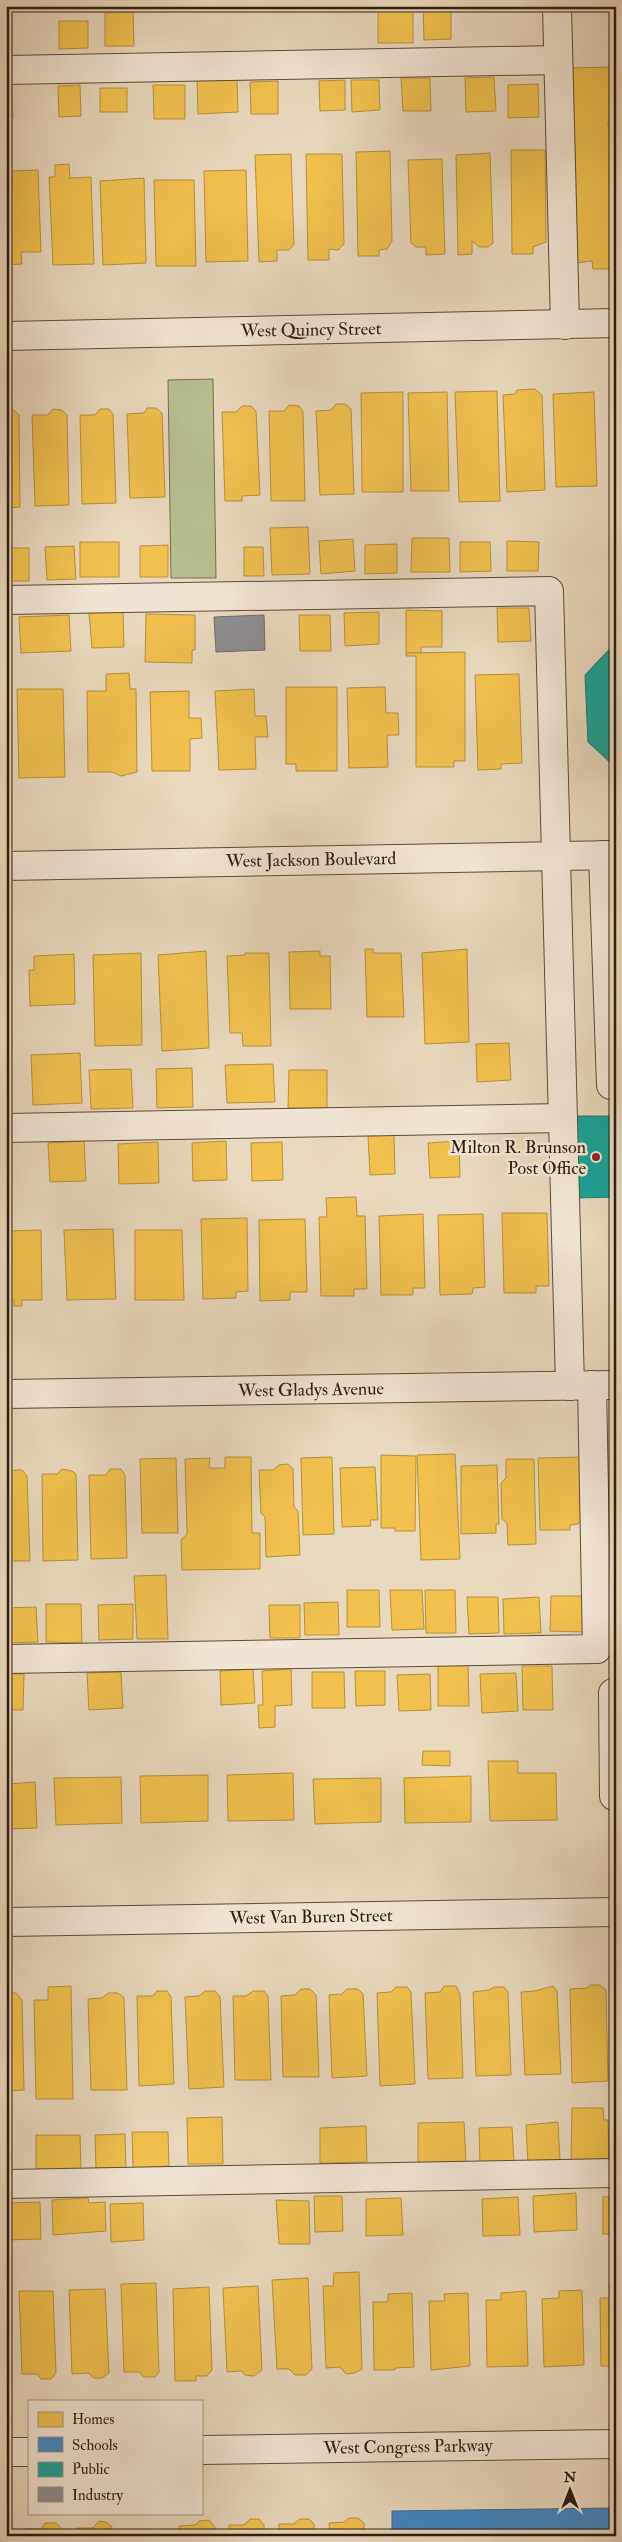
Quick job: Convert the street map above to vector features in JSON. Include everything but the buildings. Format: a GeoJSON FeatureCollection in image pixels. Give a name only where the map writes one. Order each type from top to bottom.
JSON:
{"type":"FeatureCollection","features":[{"type":"Feature","properties":{"kind":"street"},"geometry":{"type":"LineString","coordinates":[[557,6],[565,325]]}},
{"type":"Feature","properties":{"kind":"street"},"geometry":{"type":"LineString","coordinates":[[6,70],[558,60]]}},
{"type":"Feature","properties":{"kind":"street","name":"West Quincy Street"},"geometry":{"type":"LineString","coordinates":[[6,336],[616,324]]}},
{"type":"Feature","properties":{"kind":"street"},"geometry":{"type":"LineString","coordinates":[[6,600],[549,591],[563,1118],[593,1385],[597,1649],[6,1658]]}},
{"type":"Feature","properties":{"kind":"street"},"geometry":{"type":"LineString","coordinates":[[610,855],[611,1085]]}},
{"type":"Feature","properties":{"kind":"street","name":"West Jackson Boulevard"},"geometry":{"type":"LineString","coordinates":[[6,866],[610,855]]}},
{"type":"Feature","properties":{"kind":"street"},"geometry":{"type":"LineString","coordinates":[[6,1128],[563,1118]]}},
{"type":"Feature","properties":{"kind":"street","name":"West Gladys Avenue"},"geometry":{"type":"LineString","coordinates":[[6,1394],[593,1385]]}},
{"type":"Feature","properties":{"kind":"street"},"geometry":{"type":"LineString","coordinates":[[614,1796],[613,1693],[616,1693]]}},
{"type":"Feature","properties":{"kind":"street"},"geometry":{"type":"LineString","coordinates":[[616,1912],[616,1922]]}},
{"type":"Feature","properties":{"kind":"street","name":"West Van Buren Street"},"geometry":{"type":"LineString","coordinates":[[6,1922],[616,1912]]}},
{"type":"Feature","properties":{"kind":"street"},"geometry":{"type":"LineString","coordinates":[[6,2184],[616,2174]]}},
{"type":"Feature","properties":{"kind":"street","name":"West Congress Parkway"},"geometry":{"type":"LineString","coordinates":[[202,2450],[616,2444]]}},
{"type":"Feature","properties":{"kind":"street"},"geometry":{"type":"LineString","coordinates":[[6,2452],[28,2452]]}},
{"type":"Feature","properties":{"kind":"green space"},"geometry":{"type":"Polygon","coordinates":[[[213,379],[216,578],[171,578],[168,380],[213,379]]]}},
{"type":"Feature","properties":{"kind":"place","name":"Milton R. Brunson Post Office"},"geometry":{"type":"Point","coordinates":[596,1157]}}]}
